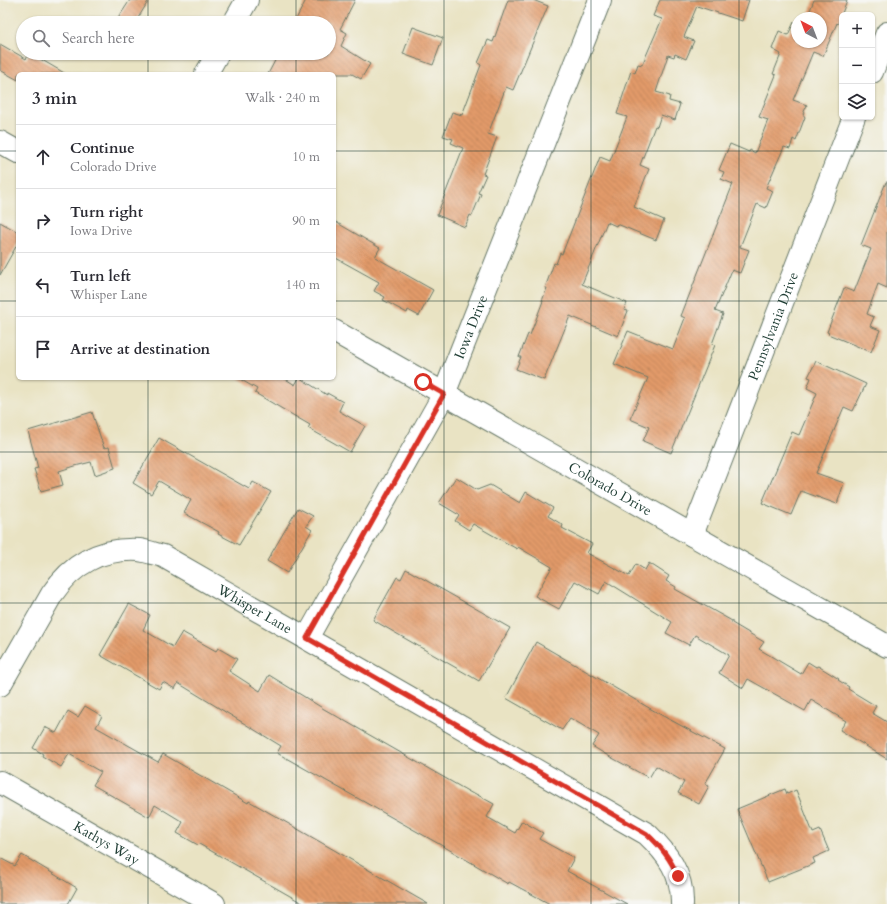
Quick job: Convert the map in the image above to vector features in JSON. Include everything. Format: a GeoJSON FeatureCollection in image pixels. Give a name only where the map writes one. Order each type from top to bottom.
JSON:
{"type":"FeatureCollection","features":[{"type":"Feature","properties":{"kind":"street"},"geometry":{"type":"LineString","coordinates":[[238,16],[246,0]]}},
{"type":"Feature","properties":{"kind":"street","name":"Iowa Drive"},"geometry":{"type":"LineString","coordinates":[[307,638],[444,394],[600,0]]}},
{"type":"Feature","properties":{"kind":"street"},"geometry":{"type":"LineString","coordinates":[[875,64],[887,33]]}},
{"type":"Feature","properties":{"kind":"street"},"geometry":{"type":"LineString","coordinates":[[207,72],[214,60]]}},
{"type":"Feature","properties":{"kind":"street","name":"Pennsylvania Drive"},"geometry":{"type":"LineString","coordinates":[[692,535],[853,120]]}},
{"type":"Feature","properties":{"kind":"street"},"geometry":{"type":"LineString","coordinates":[[0,142],[16,151]]}},
{"type":"Feature","properties":{"kind":"street","name":"Colorado Drive"},"geometry":{"type":"LineString","coordinates":[[336,332],[887,646]]}},
{"type":"Feature","properties":{"kind":"street","name":"Whisper Lane"},"geometry":{"type":"LineString","coordinates":[[0,685],[52,594],[61,581],[79,565],[98,555],[118,550],[140,550],[163,556],[647,834],[662,848],[673,864],[678,876],[682,904]]}},
{"type":"Feature","properties":{"kind":"street","name":"Kathys Way"},"geometry":{"type":"LineString","coordinates":[[0,782],[214,904]]}},
{"type":"Feature","properties":{"kind":"building"},"geometry":{"type":"Polygon","coordinates":[[[130,0],[149,0],[139,16],[120,16],[130,0]]]}},
{"type":"Feature","properties":{"kind":"building"},"geometry":{"type":"Polygon","coordinates":[[[306,0],[355,0],[340,29],[347,33],[341,46],[370,64],[361,79],[352,74],[336,74],[336,72],[269,72],[275,60],[336,60],[336,16],[298,16],[306,0]]]}},
{"type":"Feature","properties":{"kind":"building"},"geometry":{"type":"Polygon","coordinates":[[[508,0],[533,0],[548,6],[513,90],[506,87],[488,134],[497,137],[483,174],[486,175],[478,193],[481,194],[472,216],[470,215],[465,227],[437,215],[463,148],[451,143],[453,139],[443,136],[452,112],[462,115],[481,65],[478,63],[488,40],[493,42],[508,0]]]}},
{"type":"Feature","properties":{"kind":"building"},"geometry":{"type":"Polygon","coordinates":[[[660,0],[749,0],[742,21],[697,6],[684,37],[694,41],[686,59],[675,54],[674,57],[668,55],[656,92],[670,96],[669,101],[680,104],[675,120],[661,115],[657,127],[655,126],[640,165],[649,169],[634,207],[664,220],[656,240],[617,224],[616,226],[607,222],[582,284],[627,303],[624,310],[628,311],[618,336],[570,316],[544,380],[516,369],[521,357],[519,357],[528,334],[530,335],[543,301],[547,288],[545,288],[554,263],[556,264],[560,253],[562,254],[600,157],[610,161],[627,117],[617,114],[631,71],[635,73],[638,64],[642,65],[662,19],[653,16],[660,0]]]}},
{"type":"Feature","properties":{"kind":"building"},"geometry":{"type":"Polygon","coordinates":[[[814,0],[847,0],[842,12],[839,12],[839,21],[827,47],[827,12],[809,12],[814,0]]]}},
{"type":"Feature","properties":{"kind":"building"},"geometry":{"type":"Polygon","coordinates":[[[413,27],[443,38],[433,65],[403,54],[413,27]]]}},
{"type":"Feature","properties":{"kind":"building"},"geometry":{"type":"Polygon","coordinates":[[[791,28],[791,48],[826,48],[823,56],[813,52],[793,100],[807,105],[803,114],[805,117],[796,141],[793,139],[790,149],[784,147],[766,188],[773,191],[766,208],[757,204],[740,247],[749,250],[740,273],[732,270],[715,311],[723,314],[712,344],[715,345],[671,453],[643,441],[649,427],[630,419],[648,378],[614,364],[628,331],[673,349],[685,318],[681,316],[733,184],[721,179],[724,172],[719,170],[730,144],[755,153],[768,120],[759,117],[776,75],[773,74],[781,54],[772,49],[779,31],[788,35],[791,28]]]}},
{"type":"Feature","properties":{"kind":"building"},"geometry":{"type":"Polygon","coordinates":[[[0,44],[16,53],[16,60],[42,60],[63,72],[16,72],[16,79],[0,70],[0,44]]]}},
{"type":"Feature","properties":{"kind":"building"},"geometry":{"type":"Polygon","coordinates":[[[886,182],[887,288],[878,284],[867,314],[874,317],[870,326],[880,330],[871,352],[828,334],[829,333],[827,332],[844,288],[854,292],[871,249],[861,245],[886,182]]]}},
{"type":"Feature","properties":{"kind":"building"},"geometry":{"type":"Polygon","coordinates":[[[0,222],[16,231],[16,247],[0,275],[0,222]]]}},
{"type":"Feature","properties":{"kind":"building"},"geometry":{"type":"Polygon","coordinates":[[[336,222],[380,248],[375,257],[433,290],[419,316],[408,310],[407,313],[383,300],[385,297],[374,291],[379,282],[336,258],[336,222]]]}},
{"type":"Feature","properties":{"kind":"building"},"geometry":{"type":"Polygon","coordinates":[[[816,361],[866,384],[853,411],[844,407],[816,473],[844,483],[837,504],[801,491],[791,515],[762,503],[792,432],[799,435],[817,393],[807,388],[811,378],[808,377],[816,361]]]}},
{"type":"Feature","properties":{"kind":"building"},"geometry":{"type":"Polygon","coordinates":[[[241,380],[287,380],[295,385],[298,380],[303,380],[327,395],[327,393],[343,402],[339,411],[365,426],[350,452],[308,428],[310,425],[255,393],[257,389],[241,380]]]}},
{"type":"Feature","properties":{"kind":"building"},"geometry":{"type":"Polygon","coordinates":[[[92,412],[104,448],[109,447],[115,468],[95,475],[91,462],[75,466],[59,471],[63,485],[41,491],[34,469],[38,468],[28,431],[92,412]]]}},
{"type":"Feature","properties":{"kind":"building"},"geometry":{"type":"Polygon","coordinates":[[[159,438],[249,489],[253,482],[271,492],[239,545],[184,513],[191,500],[159,481],[151,494],[133,483],[159,438]]]}},
{"type":"Feature","properties":{"kind":"building"},"geometry":{"type":"Polygon","coordinates":[[[456,477],[477,490],[490,485],[520,503],[526,492],[553,508],[548,516],[563,525],[562,528],[592,544],[587,553],[629,576],[636,564],[645,570],[649,563],[669,576],[666,581],[676,587],[675,589],[732,621],[732,623],[764,642],[759,649],[801,674],[808,662],[816,667],[818,666],[839,679],[838,680],[849,687],[848,689],[876,706],[872,713],[887,722],[887,759],[840,730],[846,721],[811,700],[805,711],[748,679],[743,688],[719,673],[729,655],[695,635],[689,645],[666,633],[672,622],[606,581],[599,594],[575,581],[559,609],[535,596],[552,567],[518,547],[517,549],[473,524],[469,530],[455,521],[459,515],[439,503],[456,477]]]}},
{"type":"Feature","properties":{"kind":"building"},"geometry":{"type":"Polygon","coordinates":[[[298,508],[313,516],[306,526],[312,530],[287,573],[267,561],[298,508]]]}},
{"type":"Feature","properties":{"kind":"building"},"geometry":{"type":"Polygon","coordinates":[[[406,569],[510,628],[479,681],[373,620],[397,577],[401,579],[406,569]]]}},
{"type":"Feature","properties":{"kind":"building"},"geometry":{"type":"Polygon","coordinates":[[[129,604],[150,615],[143,630],[173,647],[182,632],[216,651],[218,648],[237,659],[229,671],[260,691],[269,675],[324,709],[473,794],[474,793],[494,804],[487,817],[515,833],[522,821],[543,833],[539,839],[574,858],[567,871],[627,904],[550,904],[509,882],[508,884],[277,753],[281,746],[178,683],[175,689],[163,682],[159,689],[100,655],[129,604]]]}},
{"type":"Feature","properties":{"kind":"building"},"geometry":{"type":"Polygon","coordinates":[[[536,642],[663,716],[725,749],[705,784],[709,786],[699,804],[678,793],[684,782],[656,766],[649,778],[592,746],[599,735],[570,718],[562,730],[506,698],[536,642]]]}},
{"type":"Feature","properties":{"kind":"building"},"geometry":{"type":"Polygon","coordinates":[[[85,706],[102,716],[96,727],[158,762],[163,754],[248,803],[249,801],[428,904],[304,904],[177,833],[183,822],[155,805],[149,817],[93,785],[101,772],[69,754],[61,767],[42,756],[43,754],[33,748],[45,727],[56,733],[68,711],[78,717],[85,706]]]}},
{"type":"Feature","properties":{"kind":"building"},"geometry":{"type":"Polygon","coordinates":[[[785,789],[787,794],[796,790],[813,833],[820,830],[829,851],[813,858],[815,863],[768,882],[737,809],[785,789]]]}},
{"type":"Feature","properties":{"kind":"building"},"geometry":{"type":"Polygon","coordinates":[[[22,855],[77,888],[68,904],[0,904],[0,858],[15,866],[22,855]]]}},
{"type":"Feature","properties":{"kind":"route"},"geometry":{"type":"LineString","coordinates":[[423,382],[444,394],[307,638],[647,834],[662,848],[673,864],[678,876]]}}]}
